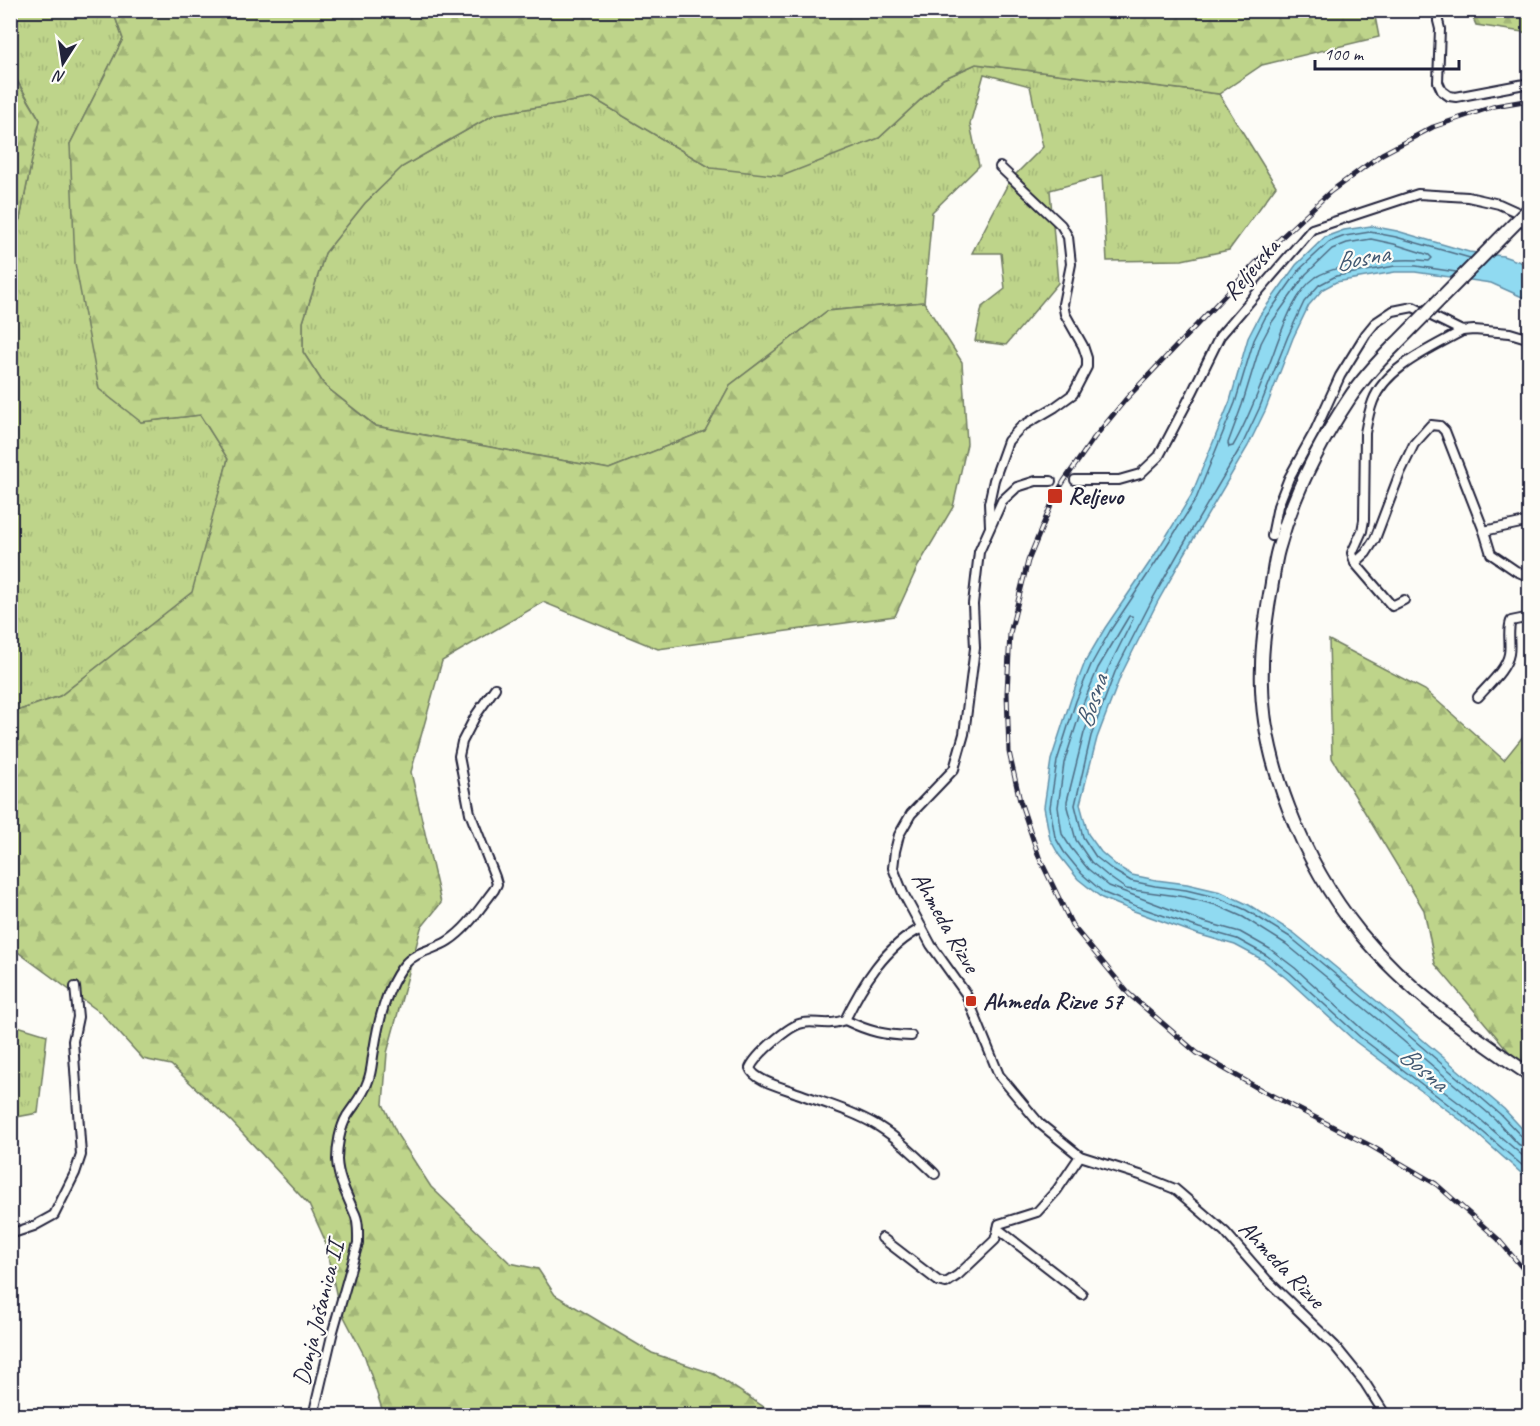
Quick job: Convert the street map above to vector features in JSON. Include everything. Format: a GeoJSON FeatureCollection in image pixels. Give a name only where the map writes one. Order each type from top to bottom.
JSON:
{"type":"FeatureCollection","features":[{"type":"Feature","properties":{"kind":"main road"},"geometry":{"type":"LineString","coordinates":[[1530,208],[1395,344],[1350,399],[1327,437],[1303,482],[1277,552],[1265,624],[1262,667],[1266,731],[1275,766],[1290,811],[1318,870],[1351,920],[1391,968],[1419,994],[1460,1026],[1530,1075]]}},
{"type":"Feature","properties":{"kind":"street"},"geometry":{"type":"LineString","coordinates":[[1438,10],[1440,29],[1438,82],[1442,91],[1449,96],[1456,97],[1530,83]]}},
{"type":"Feature","properties":{"kind":"street"},"geometry":{"type":"LineString","coordinates":[[990,527],[990,503],[994,480],[1008,441],[1021,427],[1073,394],[1087,367],[1083,346],[1065,314],[1063,304],[1071,264],[1068,237],[1060,225],[1000,167]]}},
{"type":"Feature","properties":{"kind":"street","name":"Reljevska"},"geometry":{"type":"LineString","coordinates":[[1075,480],[1119,480],[1140,474],[1159,456],[1220,336],[1312,229],[1419,194],[1468,197],[1499,204],[1530,218]]}},
{"type":"Feature","properties":{"kind":"street"},"geometry":{"type":"LineString","coordinates":[[1272,536],[1278,506],[1289,478],[1315,431],[1340,376],[1374,323],[1393,311],[1413,307],[1462,331]]}},
{"type":"Feature","properties":{"kind":"street"},"geometry":{"type":"LineString","coordinates":[[1404,600],[1392,606],[1355,563],[1352,553],[1362,531],[1365,433],[1374,399],[1386,380],[1406,363],[1462,331],[1510,333],[1530,339]]}},
{"type":"Feature","properties":{"kind":"street"},"geometry":{"type":"LineString","coordinates":[[1355,563],[1366,554],[1375,539],[1400,473],[1414,444],[1431,425],[1440,426],[1445,431],[1491,554],[1516,571],[1530,577]]}},
{"type":"Feature","properties":{"kind":"street","name":"Ahmeda Rizve"},"geometry":{"type":"LineString","coordinates":[[1052,481],[1036,481],[1017,487],[1002,501],[979,552],[973,604],[975,648],[964,734],[954,769],[911,814],[898,835],[893,868],[903,893],[931,945],[966,994],[999,1075],[1039,1123],[1080,1156],[1175,1189],[1226,1232],[1266,1279],[1335,1346],[1365,1383],[1386,1416]]}},
{"type":"Feature","properties":{"kind":"street"},"geometry":{"type":"LineString","coordinates":[[1484,531],[1530,521]]}},
{"type":"Feature","properties":{"kind":"street"},"geometry":{"type":"LineString","coordinates":[[1478,697],[1508,660],[1511,621],[1530,616]]}},
{"type":"Feature","properties":{"kind":"street","name":"Donja Jošanica II"},"geometry":{"type":"LineString","coordinates":[[313,1416],[333,1331],[358,1243],[355,1213],[348,1201],[338,1172],[337,1155],[345,1119],[368,1082],[377,1033],[397,975],[405,963],[419,953],[436,948],[460,932],[494,890],[496,884],[470,813],[459,756],[462,742],[476,715],[495,688]]}},
{"type":"Feature","properties":{"kind":"street"},"geometry":{"type":"LineString","coordinates":[[845,1020],[863,986],[877,966],[912,933],[922,928]]}},
{"type":"Feature","properties":{"kind":"street"},"geometry":{"type":"LineString","coordinates":[[10,1234],[34,1226],[54,1215],[75,1173],[81,1155],[73,1041],[78,1017],[75,987]]}},
{"type":"Feature","properties":{"kind":"street"},"geometry":{"type":"LineString","coordinates":[[911,1036],[875,1033],[845,1020],[833,1023],[801,1023],[775,1040],[750,1068],[755,1076],[856,1114],[879,1127],[935,1174]]}},
{"type":"Feature","properties":{"kind":"street"},"geometry":{"type":"LineString","coordinates":[[882,1238],[938,1281],[946,1283],[958,1275],[995,1240],[999,1224],[1037,1212],[1058,1190],[1080,1156]]}},
{"type":"Feature","properties":{"kind":"street"},"geometry":{"type":"LineString","coordinates":[[998,1229],[1083,1294]]}},
{"type":"Feature","properties":{"kind":"green space"},"geometry":{"type":"Polygon","coordinates":[[[11,11],[113,11],[123,39],[70,144],[141,422],[200,415],[228,459],[193,592],[60,696],[11,713],[11,233],[20,219],[40,120],[11,70],[11,11]]]}},
{"type":"Feature","properties":{"kind":"green space"},"geometry":{"type":"Polygon","coordinates":[[[113,11],[1374,11],[1379,37],[1262,65],[1219,94],[976,64],[943,79],[879,138],[782,176],[711,168],[593,98],[495,114],[402,167],[365,203],[325,253],[303,322],[303,352],[325,386],[375,426],[609,469],[705,431],[730,385],[827,311],[924,302],[962,362],[967,444],[953,507],[918,566],[895,616],[658,649],[543,602],[442,661],[411,772],[441,903],[421,928],[387,1053],[383,1104],[398,1136],[431,1187],[510,1263],[538,1269],[555,1295],[652,1353],[714,1374],[776,1415],[384,1415],[365,1357],[339,1307],[324,1238],[309,1205],[232,1122],[171,1065],[143,1059],[101,1013],[11,947],[11,713],[60,696],[192,592],[228,459],[200,415],[141,422],[99,389],[75,263],[70,144],[123,39],[113,11]]]}},
{"type":"Feature","properties":{"kind":"green space"},"geometry":{"type":"Polygon","coordinates":[[[1470,11],[1529,11],[1529,33],[1476,25],[1470,11]]]}},
{"type":"Feature","properties":{"kind":"green space"},"geometry":{"type":"Polygon","coordinates":[[[976,64],[1219,94],[1276,186],[1229,250],[1182,260],[1107,261],[1102,176],[1050,190],[1058,283],[1006,345],[975,341],[982,307],[1005,289],[1001,253],[972,253],[1010,180],[1043,147],[1030,86],[984,74],[970,124],[979,166],[932,212],[924,302],[827,311],[730,385],[705,431],[609,469],[376,426],[325,386],[303,352],[303,322],[325,253],[365,203],[402,167],[495,114],[593,98],[711,168],[879,138],[943,79],[976,64]]]}},
{"type":"Feature","properties":{"kind":"green space"},"geometry":{"type":"Polygon","coordinates":[[[10,70],[40,120],[20,219],[11,233],[10,70]]]}},
{"type":"Feature","properties":{"kind":"green space"},"geometry":{"type":"Polygon","coordinates":[[[1329,640],[1425,690],[1504,760],[1529,730],[1529,1068],[1511,1054],[1435,964],[1424,910],[1332,758],[1329,640]]]}},
{"type":"Feature","properties":{"kind":"green space"},"geometry":{"type":"Polygon","coordinates":[[[11,1024],[47,1035],[38,1113],[11,1118],[11,1024]]]}},
{"type":"Feature","properties":{"kind":"water","name":"Bosna"},"geometry":{"type":"Polygon","coordinates":[[[1371,226],[1397,231],[1469,252],[1503,256],[1529,265],[1529,300],[1491,283],[1415,272],[1395,272],[1336,282],[1323,289],[1309,305],[1293,338],[1265,411],[1248,446],[1157,603],[1121,675],[1097,738],[1080,804],[1088,834],[1101,852],[1117,866],[1132,875],[1221,892],[1249,905],[1294,933],[1390,1012],[1504,1109],[1529,1136],[1529,1180],[1467,1125],[1356,1042],[1263,960],[1235,945],[1197,934],[1102,898],[1078,879],[1059,855],[1050,839],[1044,807],[1051,760],[1085,662],[1191,496],[1230,401],[1248,338],[1260,315],[1296,265],[1325,237],[1344,230],[1371,226]]]}},
{"type":"Feature","properties":{"kind":"railway"},"geometry":{"type":"LineString","coordinates":[[1530,100],[1495,106],[1433,127],[1382,154],[1330,192],[1268,250],[1126,399],[1094,438],[1064,481],[1055,496],[1028,561],[1010,633],[1007,693],[1009,752],[1020,801],[1039,857],[1072,925],[1129,994],[1197,1053],[1263,1091],[1371,1146],[1436,1184],[1498,1239],[1530,1277]]}},
{"type":"Feature","properties":{"kind":"place","name":"Reljevo"},"geometry":{"type":"Point","coordinates":[1055,496]}},
{"type":"Feature","properties":{"kind":"place","name":"Ahmeda Rizve 57"},"geometry":{"type":"Point","coordinates":[971,1001]}}]}
